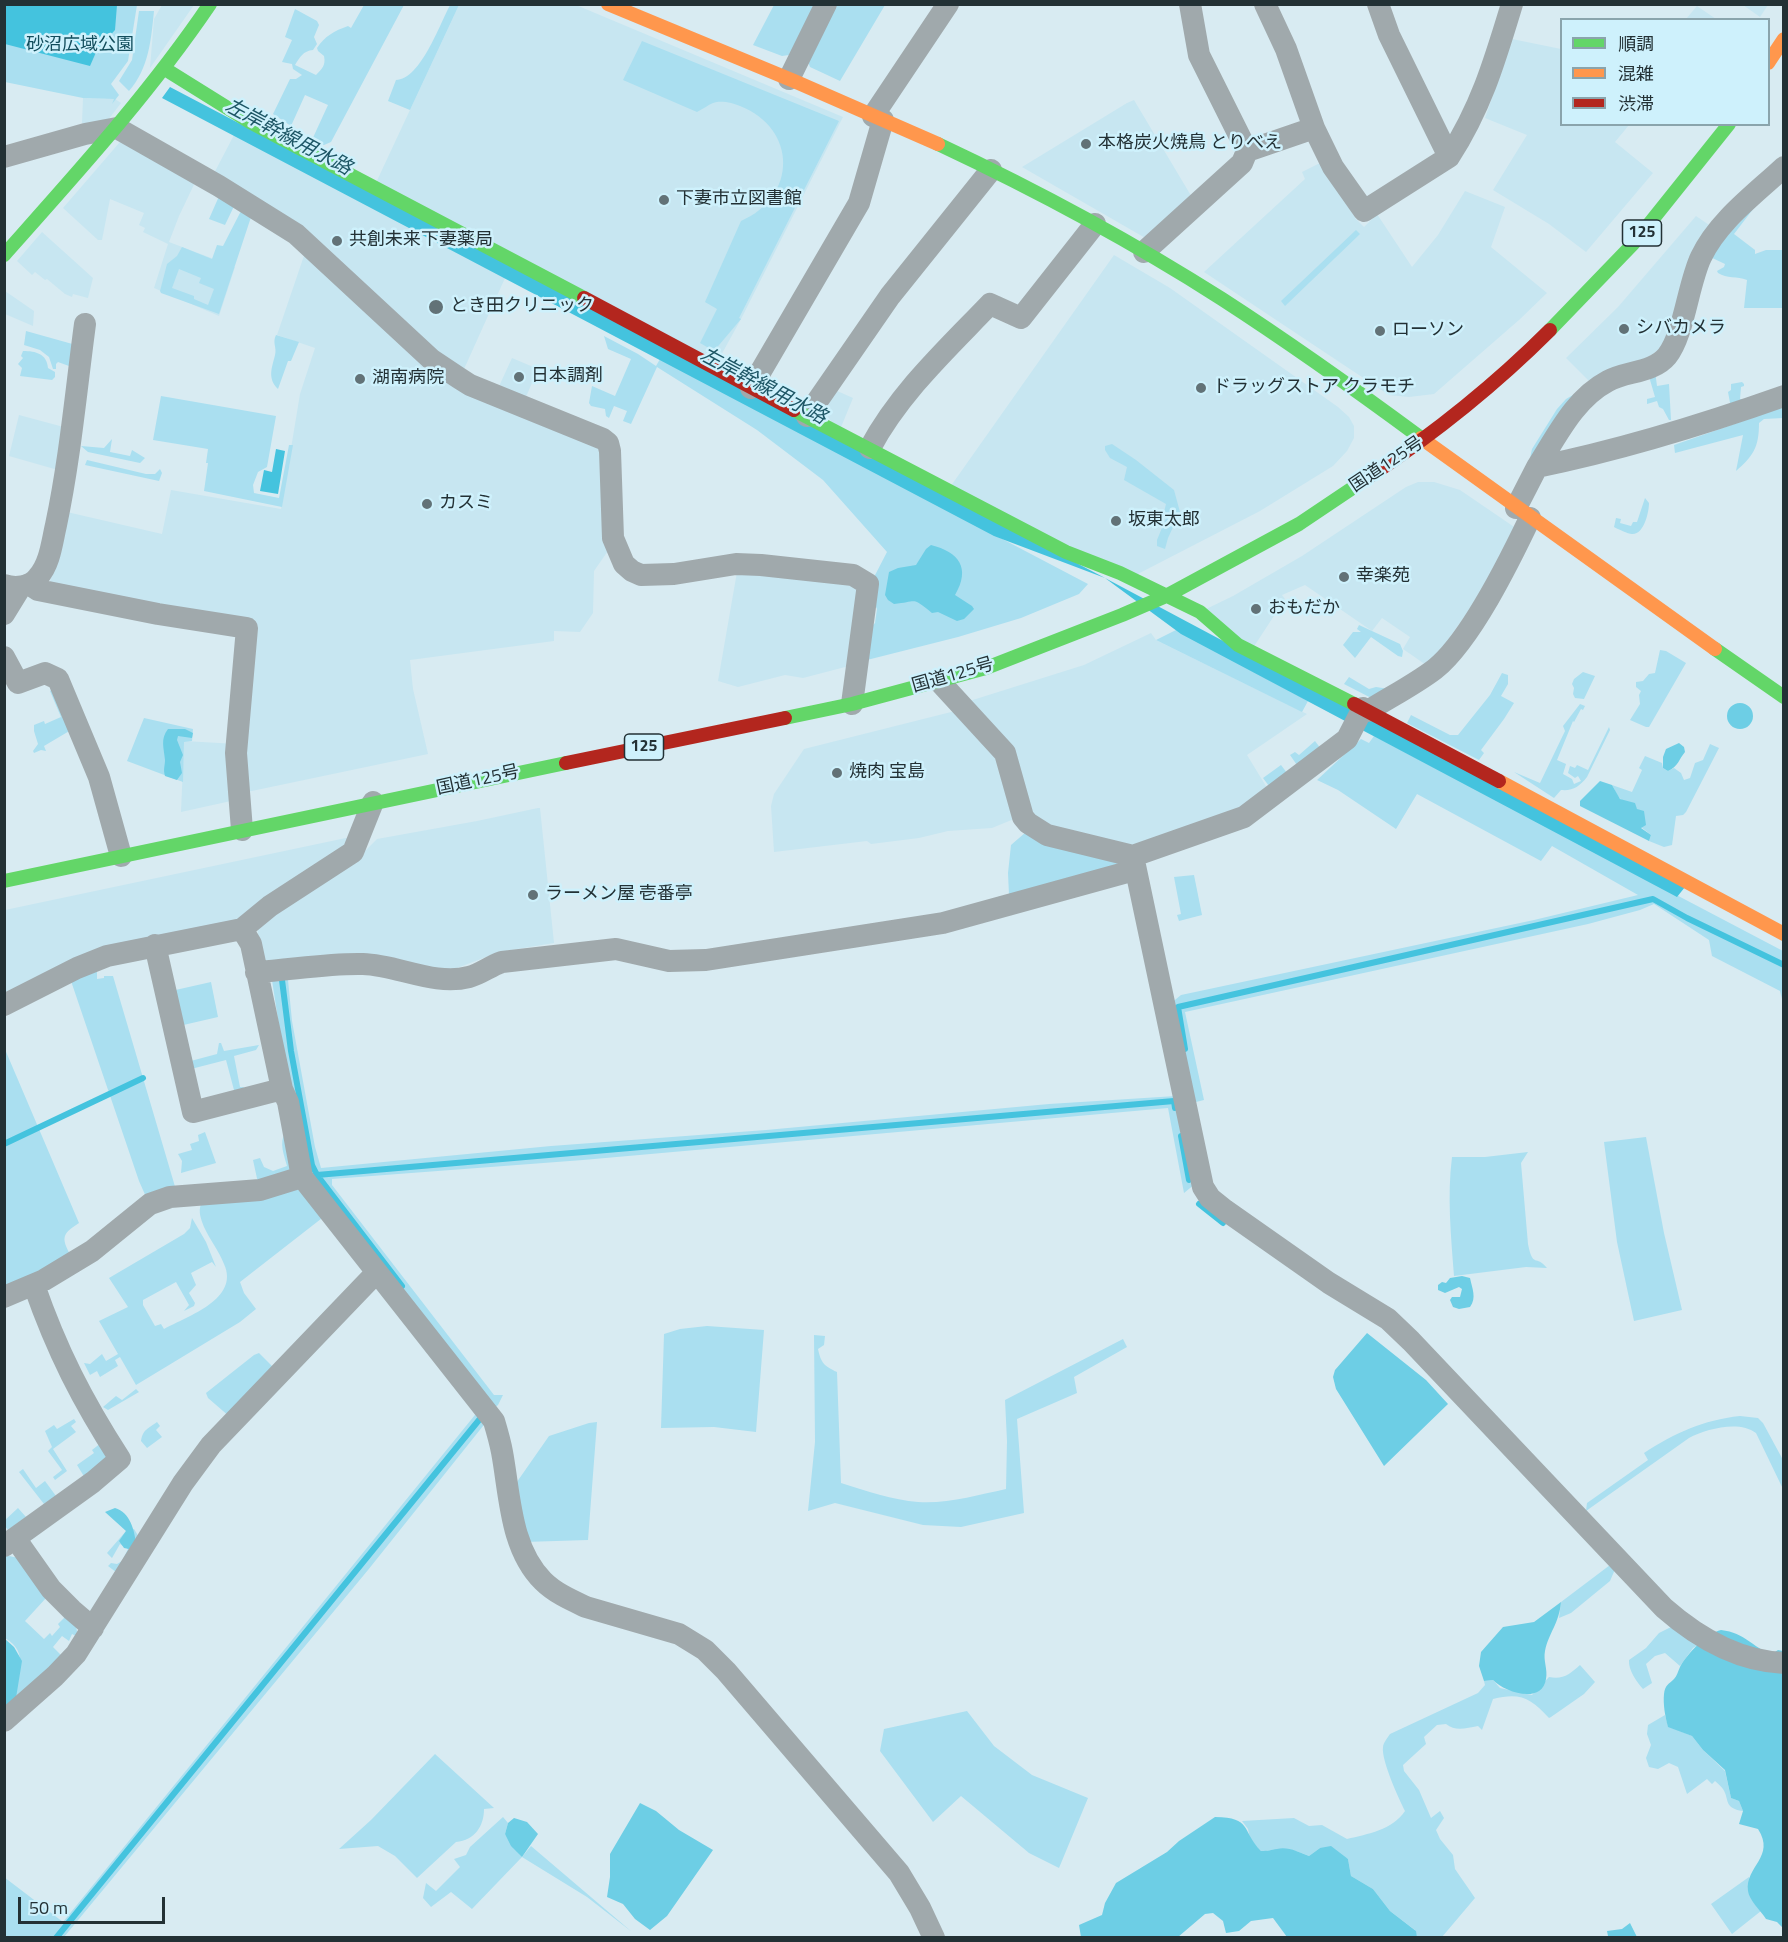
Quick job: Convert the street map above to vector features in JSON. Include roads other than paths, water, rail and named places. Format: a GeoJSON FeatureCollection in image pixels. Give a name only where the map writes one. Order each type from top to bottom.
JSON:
{"type":"FeatureCollection","features":[{"type":"Feature","properties":{"kind":"main road"},"geometry":{"type":"LineString","coordinates":[[4,255],[117,128],[165,69],[210,4]]}},
{"type":"Feature","properties":{"kind":"main road"},"geometry":{"type":"LineString","coordinates":[[608,4],[878,118],[991,170],[1144,252],[1289,344],[1784,697]]}},
{"type":"Feature","properties":{"kind":"main road"},"geometry":{"type":"LineString","coordinates":[[1770,60],[1784,39]]}},
{"type":"Feature","properties":{"kind":"main road"},"geometry":{"type":"LineString","coordinates":[[165,69],[250,122],[496,250],[751,388],[870,448],[1065,552],[1120,573],[1200,612],[1238,645],[1366,710],[1784,934]]}},
{"type":"Feature","properties":{"kind":"main road","name":"国道125号"},"geometry":{"type":"LineString","coordinates":[[4,881],[373,802],[852,704],[986,668],[1057,642],[1166,596],[1299,524],[1423,441],[1477,397],[1590,290],[1639,236],[1727,126]]}},
{"type":"Feature","properties":{"kind":"street"},"geometry":{"type":"LineString","coordinates":[[789,80],[826,4]]}},
{"type":"Feature","properties":{"kind":"street"},"geometry":{"type":"LineString","coordinates":[[751,388],[859,203],[878,118],[948,4]]}},
{"type":"Feature","properties":{"kind":"street"},"geometry":{"type":"LineString","coordinates":[[1144,252],[1242,163],[1246,151],[1199,55],[1190,4]]}},
{"type":"Feature","properties":{"kind":"street"},"geometry":{"type":"LineString","coordinates":[[1265,4],[1286,50],[1314,128],[1333,167],[1364,212],[1449,157],[1466,130],[1486,86],[1512,4]]}},
{"type":"Feature","properties":{"kind":"street"},"geometry":{"type":"LineString","coordinates":[[1378,4],[1389,35],[1449,157]]}},
{"type":"Feature","properties":{"kind":"street"},"geometry":{"type":"LineString","coordinates":[[4,156],[69,138],[117,128],[227,190],[296,234],[439,365],[470,385],[608,443],[613,538],[624,564],[632,571],[641,575],[674,574],[736,564],[761,565],[853,575],[868,584],[852,704]]}},
{"type":"Feature","properties":{"kind":"street"},"geometry":{"type":"LineString","coordinates":[[1246,151],[1314,128]]}},
{"type":"Feature","properties":{"kind":"street"},"geometry":{"type":"LineString","coordinates":[[256,972],[364,964],[438,978],[457,979],[470,977],[502,962],[616,949],[669,961],[706,960],[943,923],[1134,863],[1244,817],[1347,739],[1366,710],[1436,668],[1451,652],[1509,562],[1537,467],[1581,400],[1610,380],[1652,366],[1667,356],[1674,341],[1694,274],[1710,241],[1723,225],[1784,167]]}},
{"type":"Feature","properties":{"kind":"street"},"geometry":{"type":"LineString","coordinates":[[807,416],[890,296],[991,170]]}},
{"type":"Feature","properties":{"kind":"street"},"geometry":{"type":"LineString","coordinates":[[870,448],[881,427],[925,371],[990,304],[1021,318],[1095,224]]}},
{"type":"Feature","properties":{"kind":"street"},"geometry":{"type":"LineString","coordinates":[[4,614],[18,586],[36,580],[44,569],[57,522],[85,324]]}},
{"type":"Feature","properties":{"kind":"street"},"geometry":{"type":"LineString","coordinates":[[1537,467],[1619,449],[1784,396]]}},
{"type":"Feature","properties":{"kind":"street"},"geometry":{"type":"LineString","coordinates":[[18,586],[116,606],[247,628],[236,753],[242,830]]}},
{"type":"Feature","properties":{"kind":"street"},"geometry":{"type":"LineString","coordinates":[[4,657],[11,685],[45,673],[58,679],[99,777],[121,856]]}},
{"type":"Feature","properties":{"kind":"street"},"geometry":{"type":"LineString","coordinates":[[938,680],[1005,753],[1023,817],[1028,823],[1047,835],[1134,863]]}},
{"type":"Feature","properties":{"kind":"street"},"geometry":{"type":"LineString","coordinates":[[4,1005],[98,959],[155,945],[242,929],[270,906],[354,852],[373,802]]}},
{"type":"Feature","properties":{"kind":"street"},"geometry":{"type":"LineString","coordinates":[[1134,863],[1203,1187],[1210,1198],[1329,1283],[1388,1319],[1664,1608],[1684,1625],[1734,1652],[1769,1662],[1784,1663]]}},
{"type":"Feature","properties":{"kind":"street"},"geometry":{"type":"LineString","coordinates":[[242,929],[251,944],[282,1089],[288,1102],[302,1178],[494,1420],[502,1450],[513,1520],[534,1569],[559,1593],[586,1607],[679,1634],[705,1650],[899,1873],[920,1908],[934,1938]]}},
{"type":"Feature","properties":{"kind":"street"},"geometry":{"type":"LineString","coordinates":[[155,945],[193,1112],[282,1089]]}},
{"type":"Feature","properties":{"kind":"street"},"geometry":{"type":"LineString","coordinates":[[4,1297],[34,1285],[92,1251],[150,1204],[170,1197],[260,1190],[302,1178]]}},
{"type":"Feature","properties":{"kind":"street"},"geometry":{"type":"LineString","coordinates":[[4,1721],[56,1677],[76,1654],[183,1483],[211,1445],[376,1273]]}},
{"type":"Feature","properties":{"kind":"street"},"geometry":{"type":"LineString","coordinates":[[34,1285],[49,1328],[71,1376],[120,1459],[10,1542],[51,1589],[93,1628]]}},
{"type":"Feature","properties":{"kind":"waterway"},"geometry":{"type":"LineString","coordinates":[[1185,1049],[1178,1007],[1653,899],[1784,965]]}},
{"type":"Feature","properties":{"kind":"waterway"},"geometry":{"type":"LineString","coordinates":[[282,980],[291,1051],[312,1165],[317,1175]]}},
{"type":"Feature","properties":{"kind":"waterway"},"geometry":{"type":"LineString","coordinates":[[4,1144],[143,1078]]}},
{"type":"Feature","properties":{"kind":"waterway"},"geometry":{"type":"LineString","coordinates":[[402,1286],[317,1175],[1174,1101],[1175,1108]]}},
{"type":"Feature","properties":{"kind":"waterway"},"geometry":{"type":"LineString","coordinates":[[1181,1136],[1189,1180]]}},
{"type":"Feature","properties":{"kind":"waterway"},"geometry":{"type":"LineString","coordinates":[[1199,1204],[1223,1223]]}},
{"type":"Feature","properties":{"kind":"waterway"},"geometry":{"type":"LineString","coordinates":[[56,1938],[479,1420]]}},
{"type":"Feature","properties":{"kind":"place","name":"本格炭火焼鳥 とりべえ"},"geometry":{"type":"Point","coordinates":[1086,144]}},
{"type":"Feature","properties":{"kind":"place","name":"下妻市立図書館"},"geometry":{"type":"Point","coordinates":[664,200]}},
{"type":"Feature","properties":{"kind":"place","name":"共創未来下妻薬局"},"geometry":{"type":"Point","coordinates":[337,241]}},
{"type":"Feature","properties":{"kind":"place","name":"とき田クリニック"},"geometry":{"type":"Point","coordinates":[436,307]}},
{"type":"Feature","properties":{"kind":"place","name":"シバカメラ"},"geometry":{"type":"Point","coordinates":[1624,329]}},
{"type":"Feature","properties":{"kind":"place","name":"ローソン"},"geometry":{"type":"Point","coordinates":[1380,331]}},
{"type":"Feature","properties":{"kind":"place","name":"日本調剤"},"geometry":{"type":"Point","coordinates":[519,377]}},
{"type":"Feature","properties":{"kind":"place","name":"湖南病院"},"geometry":{"type":"Point","coordinates":[360,379]}},
{"type":"Feature","properties":{"kind":"place","name":"ドラッグストア クラモチ"},"geometry":{"type":"Point","coordinates":[1201,388]}},
{"type":"Feature","properties":{"kind":"place","name":"カスミ"},"geometry":{"type":"Point","coordinates":[427,504]}},
{"type":"Feature","properties":{"kind":"place","name":"坂東太郎"},"geometry":{"type":"Point","coordinates":[1116,521]}},
{"type":"Feature","properties":{"kind":"place","name":"幸楽苑"},"geometry":{"type":"Point","coordinates":[1344,577]}},
{"type":"Feature","properties":{"kind":"place","name":"おもだか"},"geometry":{"type":"Point","coordinates":[1256,609]}},
{"type":"Feature","properties":{"kind":"place","name":"焼肉 宝島"},"geometry":{"type":"Point","coordinates":[837,773]}},
{"type":"Feature","properties":{"kind":"place","name":"ラーメン屋 壱番亭"},"geometry":{"type":"Point","coordinates":[533,895]}},
{"type":"Feature","properties":{"kind":"park label","name":"砂沼広域公園"},"geometry":{"type":"Point","coordinates":[80,46]}},
{"type":"Feature","properties":{"kind":"water label","name":"左岸幹線用水路"},"geometry":{"type":"Point","coordinates":[288,138]}},
{"type":"Feature","properties":{"kind":"water label","name":"左岸幹線用水路"},"geometry":{"type":"Point","coordinates":[763,387]}}]}
